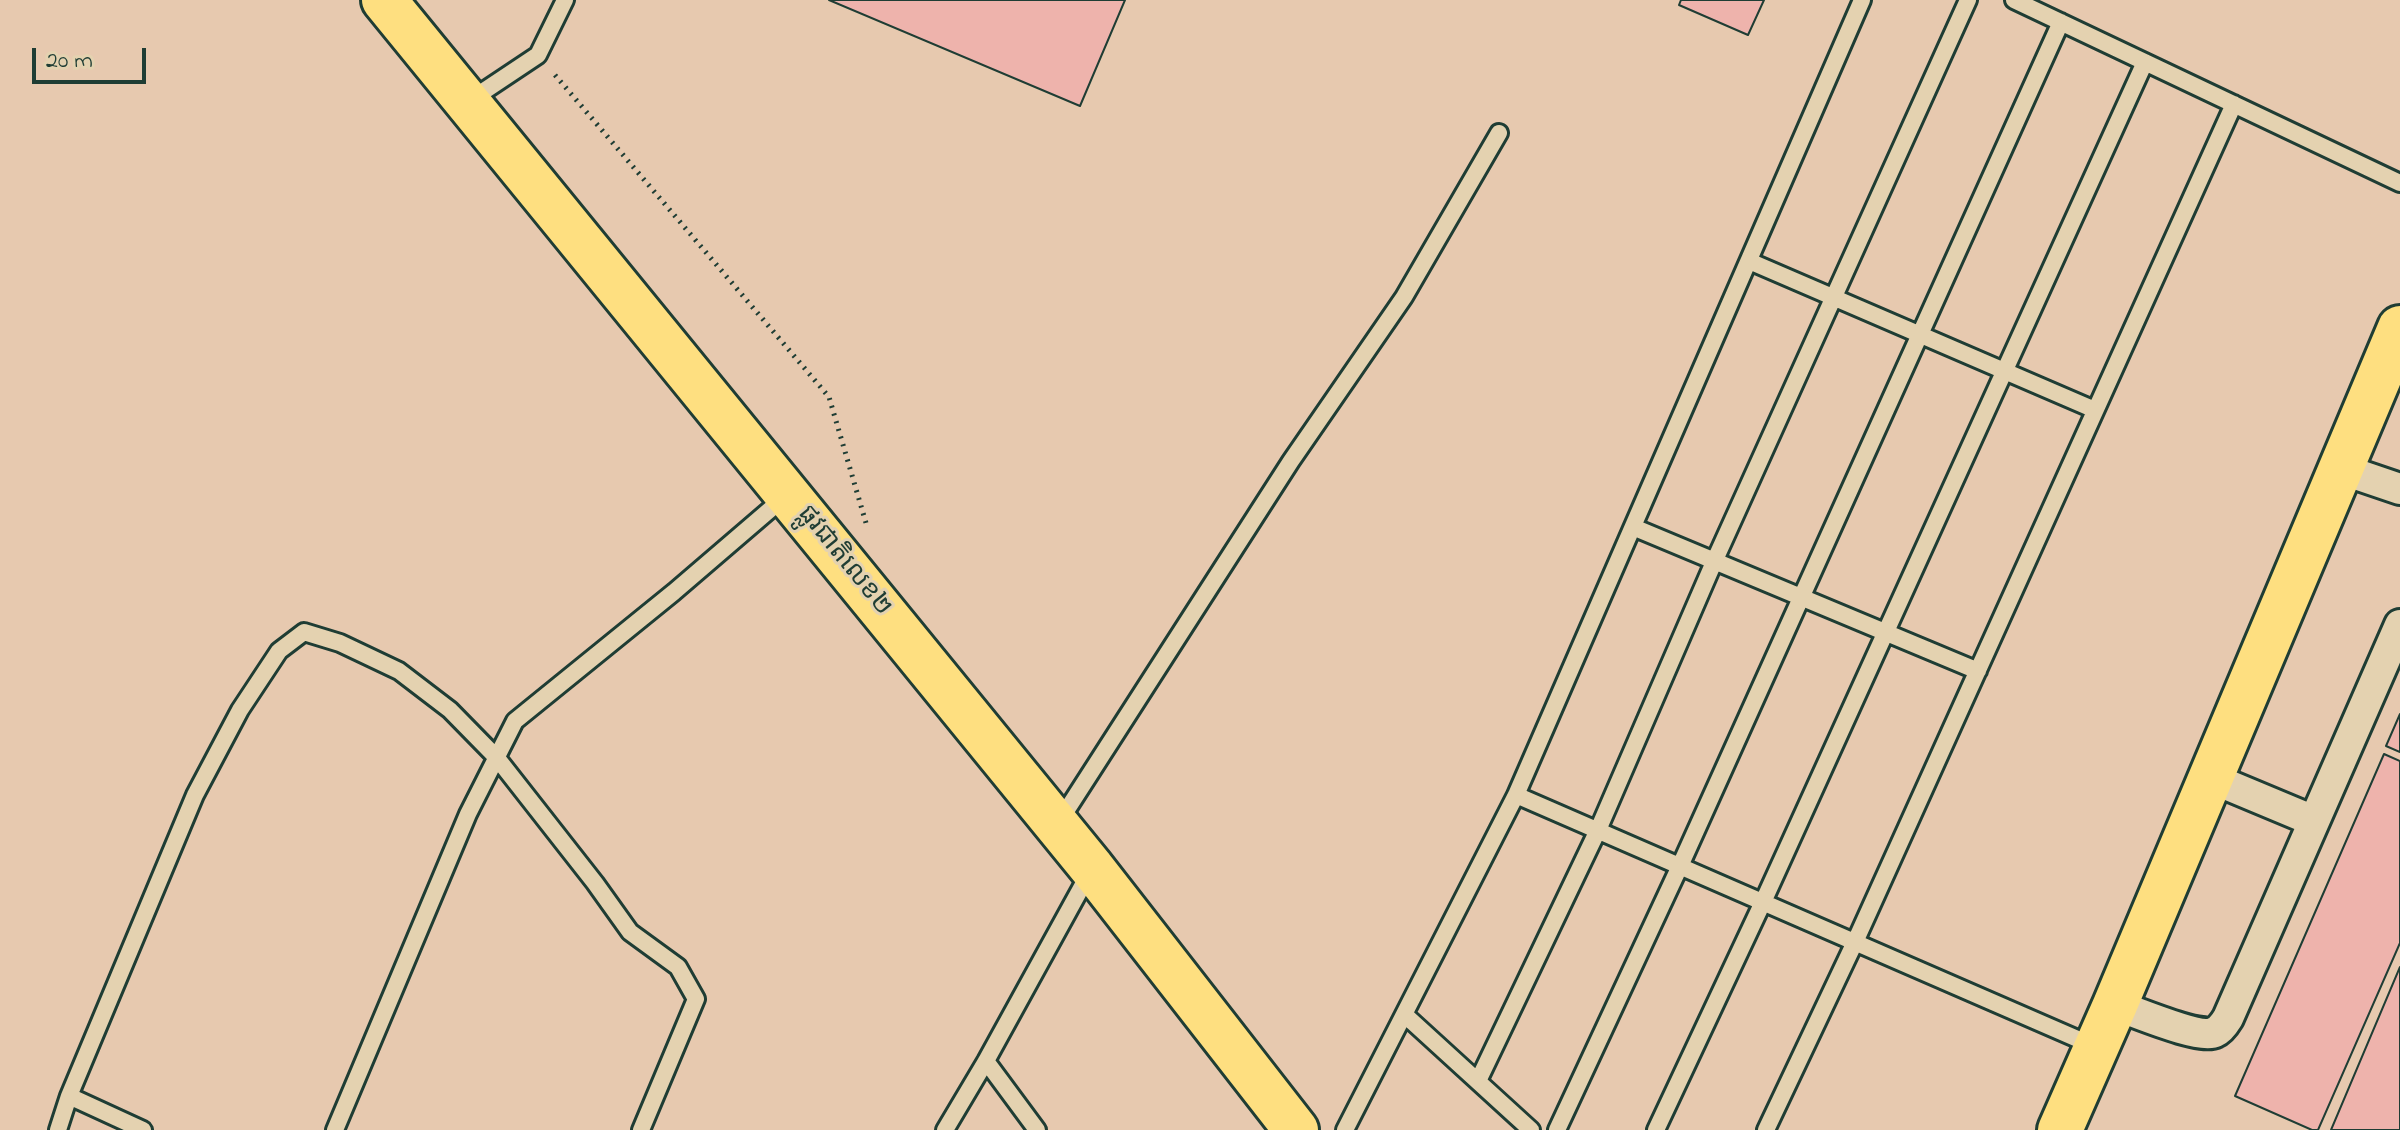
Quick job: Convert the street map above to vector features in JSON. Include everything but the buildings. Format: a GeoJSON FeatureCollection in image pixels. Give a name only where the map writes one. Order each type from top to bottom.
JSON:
{"type":"FeatureCollection","features":[{"type":"Feature","properties":{"kind":"main road","name":"ផ្លូវជាតិលេខ២"},"geometry":{"type":"LineString","coordinates":[[384,0],[1058,825],[1296,1130]]}},
{"type":"Feature","properties":{"kind":"main road"},"geometry":{"type":"LineString","coordinates":[[2060,1130],[2400,328]]}},
{"type":"Feature","properties":{"kind":"street"},"geometry":{"type":"LineString","coordinates":[[2341,469],[2400,489]]}},
{"type":"Feature","properties":{"kind":"street"},"geometry":{"type":"LineString","coordinates":[[2115,1005],[2205,1034],[2217,1032],[2228,1018],[2400,625]]}},
{"type":"Feature","properties":{"kind":"street"},"geometry":{"type":"LineString","coordinates":[[2211,778],[2314,821]]}},
{"type":"Feature","properties":{"kind":"lane"},"geometry":{"type":"LineString","coordinates":[[467,102],[538,55],[565,0]]}},
{"type":"Feature","properties":{"kind":"lane"},"geometry":{"type":"LineString","coordinates":[[1345,1130],[1516,795],[1862,0]]}},
{"type":"Feature","properties":{"kind":"lane"},"geometry":{"type":"LineString","coordinates":[[1478,1081],[1598,830],[1714,562],[1968,0]]}},
{"type":"Feature","properties":{"kind":"lane"},"geometry":{"type":"LineString","coordinates":[[2014,0],[2400,183]]}},
{"type":"Feature","properties":{"kind":"lane"},"geometry":{"type":"LineString","coordinates":[[1557,1130],[1680,866],[2061,22]]}},
{"type":"Feature","properties":{"kind":"lane"},"geometry":{"type":"LineString","coordinates":[[1656,1130],[2145,62]]}},
{"type":"Feature","properties":{"kind":"lane"},"geometry":{"type":"LineString","coordinates":[[1766,1130],[1855,942],[2234,104]]}},
{"type":"Feature","properties":{"kind":"lane"},"geometry":{"type":"LineString","coordinates":[[1058,825],[1291,461],[1404,297],[1499,133]]}},
{"type":"Feature","properties":{"kind":"lane"},"geometry":{"type":"LineString","coordinates":[[1749,261],[2095,410]]}},
{"type":"Feature","properties":{"kind":"lane"},"geometry":{"type":"LineString","coordinates":[[335,1130],[468,814],[515,721],[674,592],[788,494]]}},
{"type":"Feature","properties":{"kind":"lane"},"geometry":{"type":"LineString","coordinates":[[1633,527],[1978,671]]}},
{"type":"Feature","properties":{"kind":"lane"},"geometry":{"type":"LineString","coordinates":[[58,1130],[69,1096],[195,795],[240,710],[279,651],[304,632],[340,643],[399,671],[450,710],[497,758],[630,932],[678,967],[696,999],[641,1130]]}},
{"type":"Feature","properties":{"kind":"lane"},"geometry":{"type":"LineString","coordinates":[[1516,795],[2097,1047]]}},
{"type":"Feature","properties":{"kind":"lane"},"geometry":{"type":"LineString","coordinates":[[945,1130],[1092,868]]}},
{"type":"Feature","properties":{"kind":"lane"},"geometry":{"type":"LineString","coordinates":[[1405,1015],[1531,1130]]}},
{"type":"Feature","properties":{"kind":"lane"},"geometry":{"type":"LineString","coordinates":[[986,1061],[1037,1130]]}},
{"type":"Feature","properties":{"kind":"lane"},"geometry":{"type":"LineString","coordinates":[[69,1096],[143,1130]]}},
{"type":"Feature","properties":{"kind":"path"},"geometry":{"type":"LineString","coordinates":[[538,55],[829,397],[868,528]]}}]}
